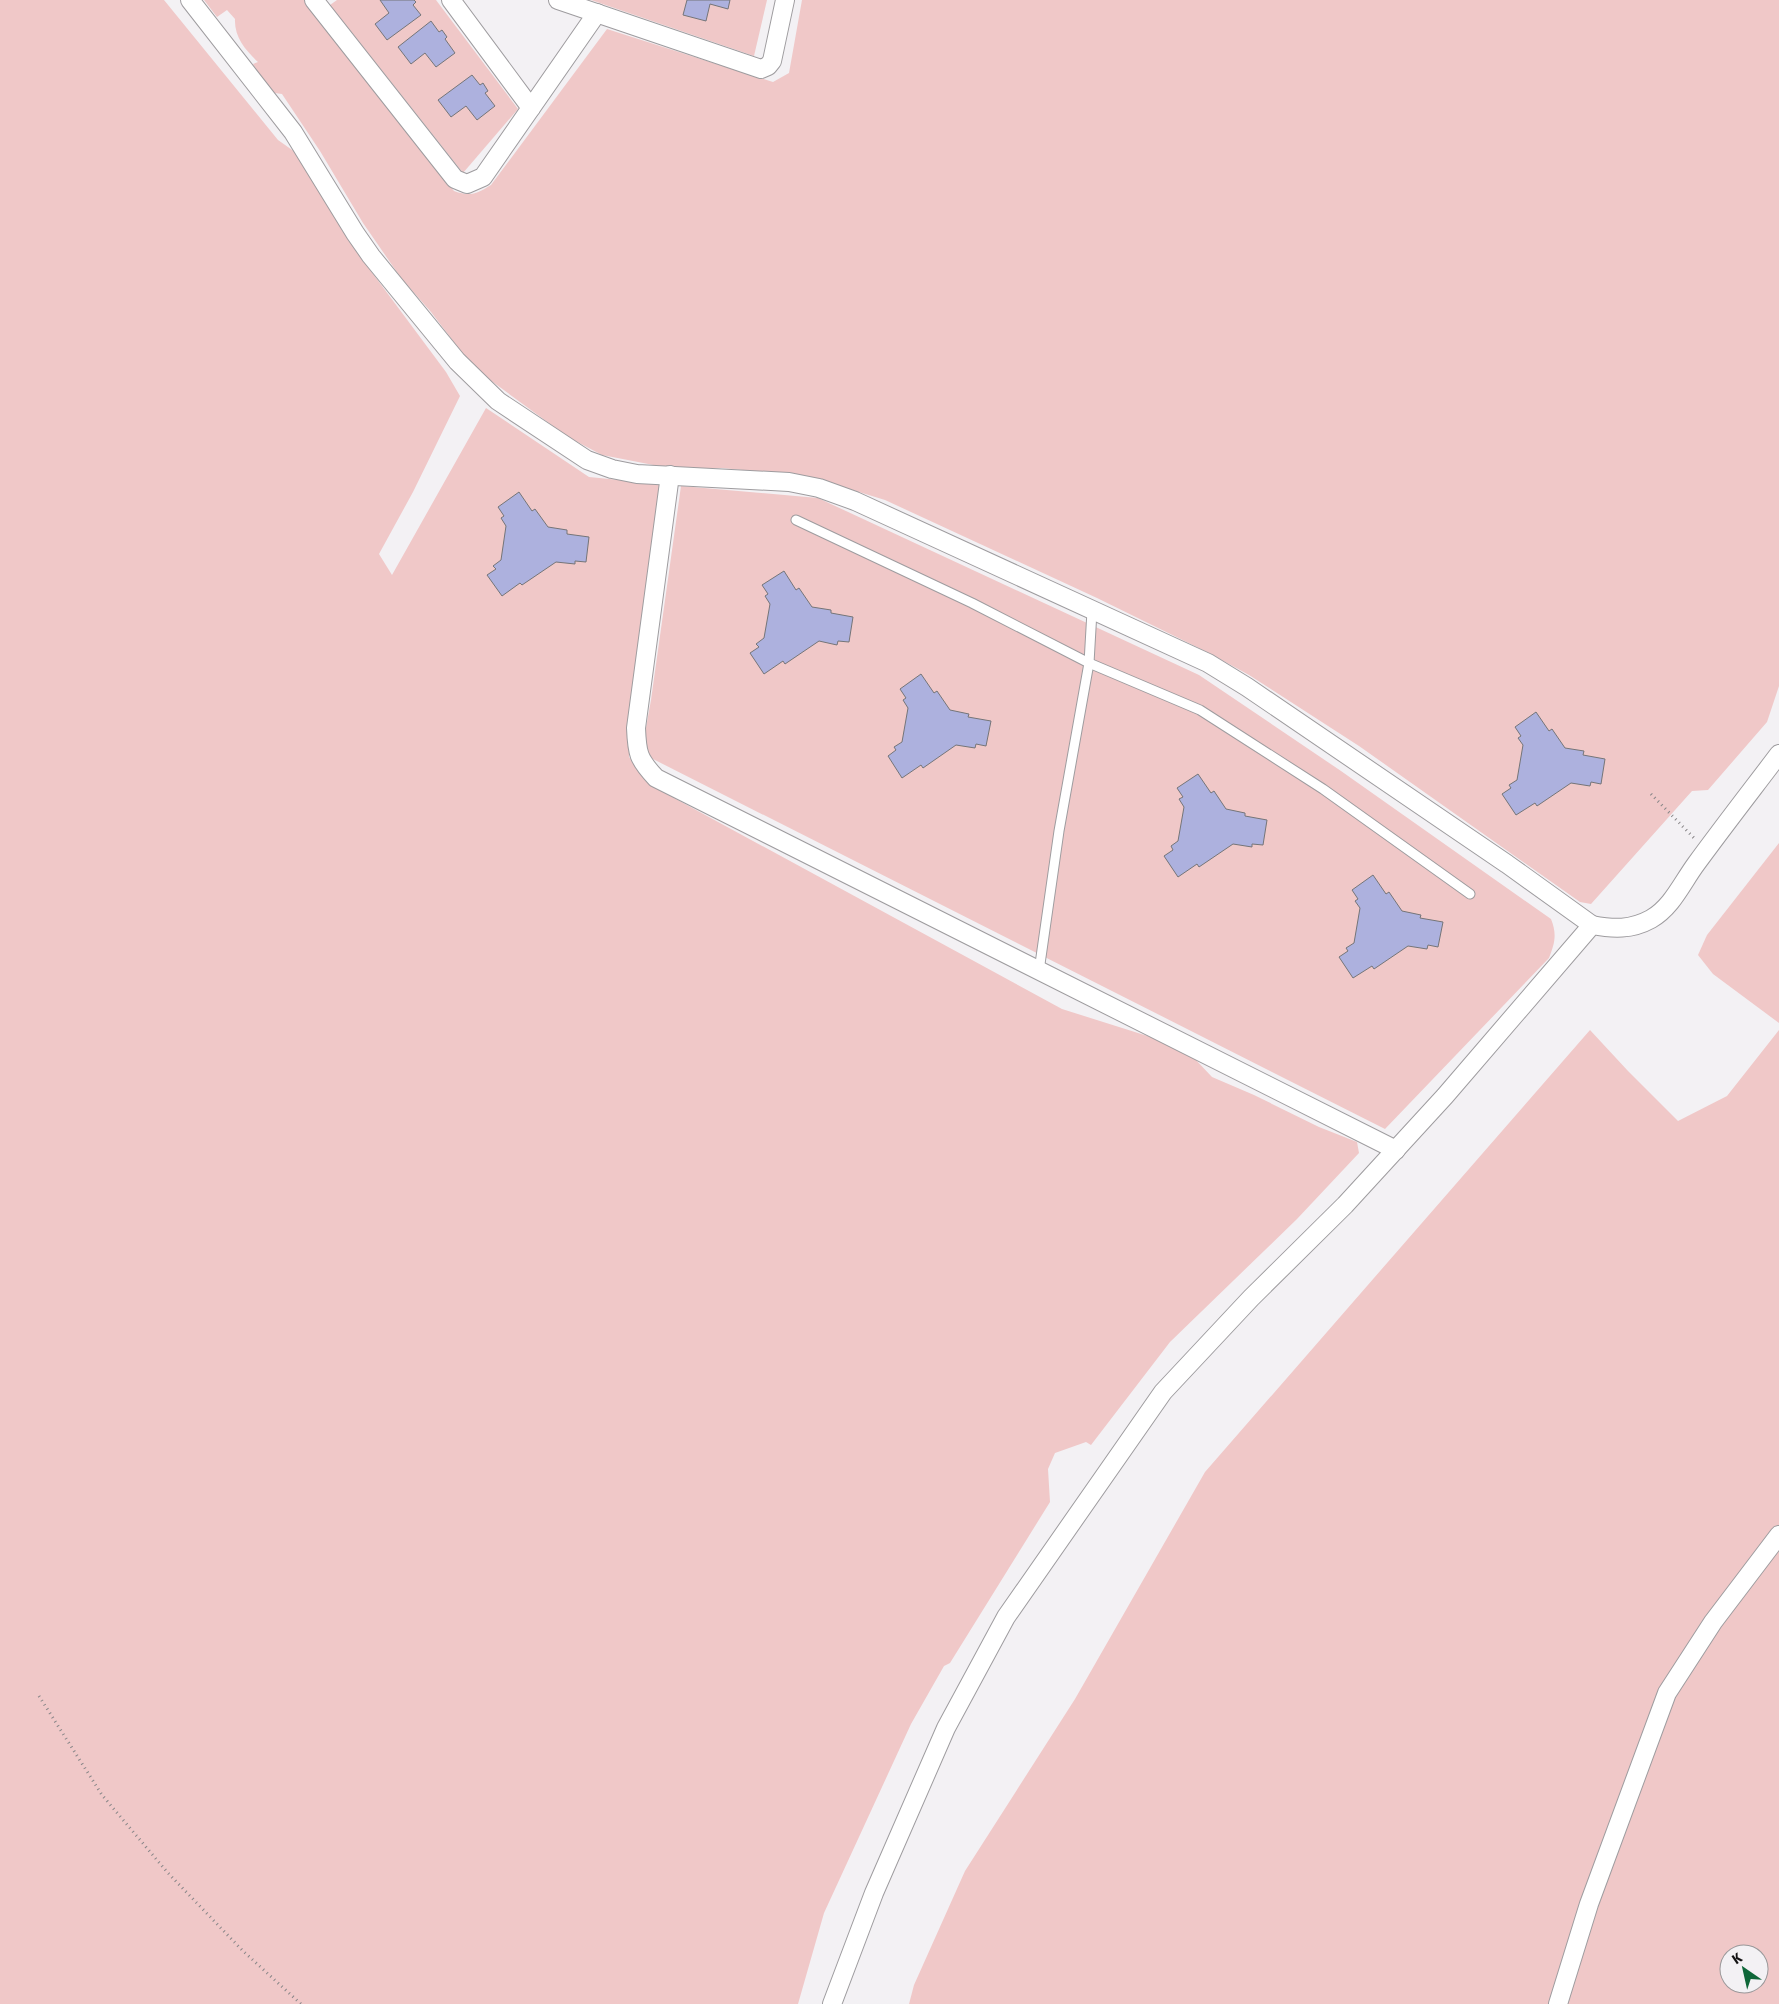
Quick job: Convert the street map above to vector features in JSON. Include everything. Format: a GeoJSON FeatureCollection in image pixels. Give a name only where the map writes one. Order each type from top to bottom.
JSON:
{"type":"FeatureCollection","features":[{"type":"Feature","properties":{"kind":"street"},"geometry":{"type":"LineString","coordinates":[[190,0],[293,132],[371,256],[463,368],[498,401],[586,460],[612,469],[636,474],[789,482],[819,488],[856,501],[1092,611],[1194,656],[1234,678],[1507,864],[1592,925],[1614,929],[1635,926],[1650,920],[1665,909],[1694,865],[1779,754]]}},
{"type":"Feature","properties":{"kind":"street"},"geometry":{"type":"LineString","coordinates":[[451,0],[531,108]]}},
{"type":"Feature","properties":{"kind":"street"},"geometry":{"type":"LineString","coordinates":[[558,0],[761,68],[768,66],[772,61],[785,0]]}},
{"type":"Feature","properties":{"kind":"street"},"geometry":{"type":"LineString","coordinates":[[316,1],[455,179],[467,184],[483,177],[597,13]]}},
{"type":"Feature","properties":{"kind":"street"},"geometry":{"type":"LineString","coordinates":[[670,475],[636,728],[636,746],[640,760],[656,778],[1396,1150]]}},
{"type":"Feature","properties":{"kind":"street"},"geometry":{"type":"LineString","coordinates":[[832,2004],[874,1893],[946,1728],[1006,1617],[1163,1392],[1251,1298],[1345,1205],[1396,1150],[1592,925]]}},
{"type":"Feature","properties":{"kind":"street"},"geometry":{"type":"LineString","coordinates":[[1558,2004],[1589,1904],[1667,1693],[1713,1622],[1779,1535]]}},
{"type":"Feature","properties":{"kind":"lane"},"geometry":{"type":"LineString","coordinates":[[796,520],[972,603],[1089,663],[1200,710],[1323,789],[1470,894]]}},
{"type":"Feature","properties":{"kind":"lane"},"geometry":{"type":"LineString","coordinates":[[1039,971],[1059,831],[1089,663],[1092,611]]}},
{"type":"Feature","properties":{"kind":"path"},"geometry":{"type":"LineString","coordinates":[[1651,794],[1695,839],[1697,852],[1694,865]]}},
{"type":"Feature","properties":{"kind":"path"},"geometry":{"type":"LineString","coordinates":[[39,1696],[102,1795],[168,1873],[242,1950],[301,2004]]}},
{"type":"Feature","properties":{"kind":"shaded area"},"geometry":{"type":"Polygon","coordinates":[[[0,0],[164,0],[278,140],[295,152],[356,251],[446,372],[460,396],[413,492],[379,554],[392,575],[486,408],[589,477],[660,484],[631,696],[629,757],[652,786],[1062,1009],[1176,1045],[1194,1058],[1212,1077],[1319,1127],[1357,1142],[1359,1153],[1297,1219],[1170,1342],[1091,1445],[1086,1442],[1055,1453],[1048,1469],[1050,1502],[950,1663],[944,1666],[911,1724],[824,1913],[798,2004],[0,2004],[0,0]]]}},
{"type":"Feature","properties":{"kind":"shaded area"},"geometry":{"type":"Polygon","coordinates":[[[204,0],[305,0],[454,191],[469,194],[491,185],[607,29],[773,82],[789,73],[802,0],[1779,0],[1779,686],[1767,722],[1708,790],[1692,791],[1591,904],[1580,902],[1359,746],[1249,675],[1209,653],[1097,598],[885,500],[807,476],[722,468],[674,469],[602,455],[568,437],[490,380],[466,358],[431,312],[401,278],[363,223],[320,151],[282,94],[275,93],[264,82],[253,64],[258,62],[245,48],[236,32],[235,19],[227,10],[217,17],[204,0]]]}},
{"type":"Feature","properties":{"kind":"shaded area"},"geometry":{"type":"Polygon","coordinates":[[[337,0],[436,0],[518,109],[463,173],[330,5],[337,0]]]}},
{"type":"Feature","properties":{"kind":"shaded area"},"geometry":{"type":"Polygon","coordinates":[[[591,0],[767,0],[754,56],[591,0]]]}},
{"type":"Feature","properties":{"kind":"shaded area"},"geometry":{"type":"Polygon","coordinates":[[[681,486],[818,498],[1199,675],[1341,771],[1551,919],[1554,938],[1549,958],[1385,1129],[649,757],[643,744],[651,700],[681,486]]]}},
{"type":"Feature","properties":{"kind":"shaded area"},"geometry":{"type":"Polygon","coordinates":[[[1779,843],[1779,1023],[1713,974],[1698,955],[1707,935],[1779,843]]]}},
{"type":"Feature","properties":{"kind":"shaded area"},"geometry":{"type":"Polygon","coordinates":[[[1590,1030],[1678,1121],[1727,1096],[1779,1030],[1779,2004],[909,2004],[914,1985],[965,1871],[1075,1699],[1205,1472],[1590,1030]]]}},
{"type":"Feature","properties":{"kind":"building"},"geometry":{"type":"Polygon","coordinates":[[[380,0],[414,0],[416,2],[413,5],[421,15],[387,40],[375,24],[389,13],[380,0]]]}},
{"type":"Feature","properties":{"kind":"building"},"geometry":{"type":"Polygon","coordinates":[[[687,0],[730,0],[728,9],[710,4],[706,21],[683,15],[687,0]]]}},
{"type":"Feature","properties":{"kind":"building"},"geometry":{"type":"Polygon","coordinates":[[[431,21],[439,32],[442,30],[447,37],[445,39],[455,53],[436,67],[425,53],[411,64],[398,47],[431,21]]]}},
{"type":"Feature","properties":{"kind":"building"},"geometry":{"type":"Polygon","coordinates":[[[472,75],[480,85],[483,83],[488,91],[485,93],[495,106],[477,120],[466,106],[451,117],[438,100],[472,75]]]}},
{"type":"Feature","properties":{"kind":"building"},"geometry":{"type":"Polygon","coordinates":[[[519,492],[532,511],[535,509],[548,527],[567,530],[567,534],[589,537],[586,562],[575,561],[575,564],[556,562],[502,596],[487,575],[496,569],[493,566],[501,560],[506,526],[501,518],[504,516],[498,507],[519,492]]]}},
{"type":"Feature","properties":{"kind":"building"},"geometry":{"type":"Polygon","coordinates":[[[784,571],[796,590],[799,588],[812,607],[831,610],[831,613],[853,617],[849,642],[838,641],[837,645],[819,641],[785,664],[783,661],[764,674],[750,653],[759,647],[756,644],[764,638],[770,604],[765,596],[768,594],[762,585],[784,571]]]}},
{"type":"Feature","properties":{"kind":"building"},"geometry":{"type":"Polygon","coordinates":[[[921,674],[934,693],[937,691],[950,710],[969,714],[968,717],[991,721],[986,746],[976,744],[975,748],[956,745],[923,768],[921,765],[902,778],[888,756],[896,750],[894,747],[902,742],[908,708],[903,700],[906,698],[900,689],[921,674]]]}},
{"type":"Feature","properties":{"kind":"building"},"geometry":{"type":"Polygon","coordinates":[[[1536,712],[1549,731],[1552,729],[1565,748],[1584,751],[1583,755],[1605,759],[1601,784],[1591,782],[1590,786],[1571,783],[1537,806],[1535,803],[1516,815],[1502,794],[1511,788],[1509,785],[1517,780],[1523,745],[1518,738],[1521,736],[1515,727],[1536,712]]]}},
{"type":"Feature","properties":{"kind":"building"},"geometry":{"type":"Polygon","coordinates":[[[1198,774],[1211,793],[1214,791],[1226,809],[1245,813],[1245,816],[1267,820],[1263,845],[1252,844],[1252,847],[1233,844],[1199,867],[1197,864],[1178,877],[1164,856],[1173,850],[1171,846],[1178,841],[1184,807],[1179,799],[1183,797],[1177,788],[1198,774]]]}},
{"type":"Feature","properties":{"kind":"building"},"geometry":{"type":"Polygon","coordinates":[[[1373,875],[1386,894],[1389,892],[1402,911],[1421,915],[1420,918],[1443,922],[1438,947],[1428,945],[1427,949],[1408,946],[1374,969],[1372,966],[1353,978],[1339,957],[1348,951],[1346,948],[1354,943],[1360,908],[1355,901],[1358,899],[1352,890],[1373,875]]]}}]}
